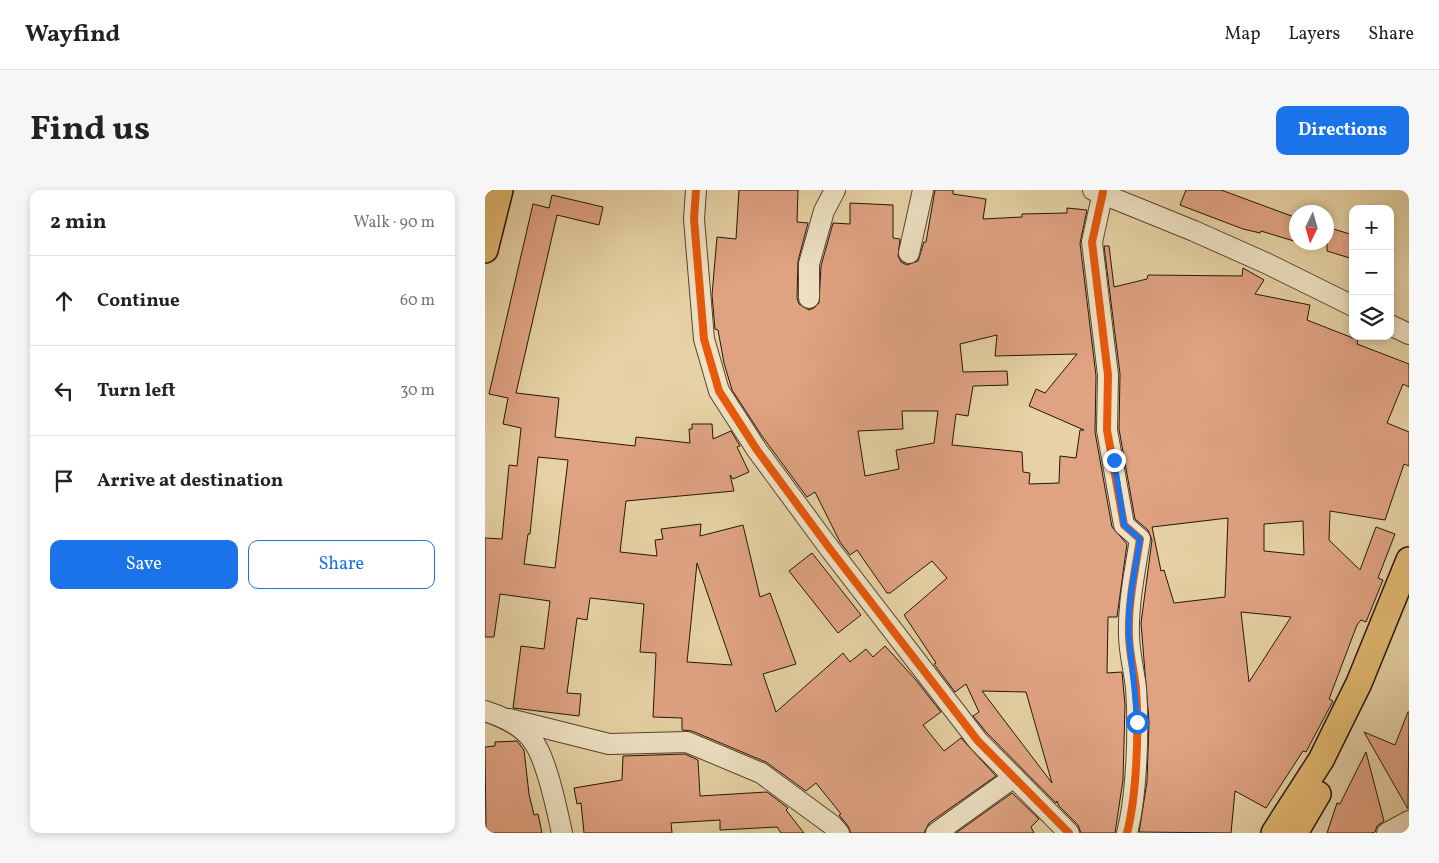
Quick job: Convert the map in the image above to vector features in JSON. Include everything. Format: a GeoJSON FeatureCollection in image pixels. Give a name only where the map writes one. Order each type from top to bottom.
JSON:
{"type":"FeatureCollection","features":[{"type":"Feature","properties":{"kind":"main road"},"geometry":{"type":"LineString","coordinates":[[485,250],[500,190]]}},
{"type":"Feature","properties":{"kind":"main road"},"geometry":{"type":"LineString","coordinates":[[1274,833],[1321,760],[1359,683],[1409,560]]}},
{"type":"Feature","properties":{"kind":"main road"},"geometry":{"type":"LineString","coordinates":[[1295,833],[1332,772],[1376,683],[1409,602]]}},
{"type":"Feature","properties":{"kind":"street"},"geometry":{"type":"LineString","coordinates":[[696,190],[694,219],[704,339],[719,391],[757,450],[836,557],[978,741],[1069,833]]}},
{"type":"Feature","properties":{"kind":"street"},"geometry":{"type":"LineString","coordinates":[[809,298],[809,264],[824,211],[835,190]]}},
{"type":"Feature","properties":{"kind":"street"},"geometry":{"type":"LineString","coordinates":[[909,253],[923,190]]}},
{"type":"Feature","properties":{"kind":"street"},"geometry":{"type":"LineString","coordinates":[[1127,833],[1131,816],[1137,722],[1136,687],[1129,636],[1129,608],[1140,539],[1124,525],[1107,430],[1108,375],[1092,242],[1098,191],[1268,264],[1349,304]]}},
{"type":"Feature","properties":{"kind":"street"},"geometry":{"type":"LineString","coordinates":[[1394,327],[1409,334]]}},
{"type":"Feature","properties":{"kind":"street"},"geometry":{"type":"LineString","coordinates":[[485,711],[509,719],[609,744],[687,742],[761,773],[832,825],[839,833]]}},
{"type":"Feature","properties":{"kind":"street"},"geometry":{"type":"LineString","coordinates":[[509,719],[533,741],[555,800],[562,833]]}},
{"type":"Feature","properties":{"kind":"street"},"geometry":{"type":"LineString","coordinates":[[936,833],[1014,778]]}},
{"type":"Feature","properties":{"kind":"street"},"geometry":{"type":"LineString","coordinates":[[1387,833],[1409,822]]}},
{"type":"Feature","properties":{"kind":"building"},"geometry":{"type":"Polygon","coordinates":[[[739,190],[798,190],[797,222],[808,223],[798,261],[797,298],[799,304],[809,310],[819,303],[821,266],[833,223],[850,224],[850,203],[893,205],[893,238],[900,239],[898,256],[901,262],[907,265],[918,261],[924,242],[926,242],[935,190],[953,190],[953,194],[986,199],[983,219],[1022,217],[1022,214],[1067,213],[1067,208],[1087,210],[1080,243],[1096,376],[1095,432],[1112,527],[1127,544],[1117,617],[1108,617],[1107,673],[1122,672],[1125,705],[1123,780],[1115,833],[1081,833],[1078,825],[1059,806],[1057,801],[1056,803],[987,733],[973,716],[979,712],[966,684],[955,692],[934,664],[936,663],[904,615],[947,578],[932,561],[890,593],[887,593],[857,550],[850,555],[840,542],[815,492],[807,497],[762,436],[732,390],[724,363],[718,330],[715,329],[712,295],[717,237],[736,239],[739,190]],[[997,335],[960,344],[963,372],[1007,371],[1008,385],[973,386],[968,416],[956,414],[952,445],[1022,452],[1023,472],[1030,473],[1029,484],[1059,483],[1060,456],[1076,458],[1080,430],[1084,430],[1029,406],[1036,389],[1045,393],[1077,354],[995,356],[997,335]],[[902,411],[903,429],[858,431],[865,476],[899,469],[896,450],[934,443],[938,411],[902,411]],[[982,691],[1052,783],[1026,692],[982,691]]]}},
{"type":"Feature","properties":{"kind":"building"},"geometry":{"type":"Polygon","coordinates":[[[1186,190],[1221,190],[1289,215],[1289,240],[1261,231],[1260,233],[1243,229],[1180,205],[1186,190]]]}},
{"type":"Feature","properties":{"kind":"building"},"geometry":{"type":"Polygon","coordinates":[[[552,195],[603,207],[599,225],[557,215],[516,393],[559,398],[555,437],[635,446],[636,437],[690,443],[689,429],[692,429],[692,424],[712,424],[713,439],[731,431],[740,446],[737,447],[749,472],[733,479],[730,475],[734,491],[626,501],[620,552],[657,556],[655,540],[663,539],[661,529],[701,524],[700,536],[743,525],[760,597],[770,593],[796,664],[763,674],[776,712],[843,653],[850,662],[866,649],[873,657],[885,646],[915,679],[941,712],[923,725],[944,751],[961,738],[996,776],[929,823],[924,833],[851,833],[839,815],[841,814],[816,783],[806,791],[766,762],[692,731],[682,730],[682,718],[653,717],[656,653],[640,652],[644,604],[590,598],[587,620],[577,618],[567,693],[581,694],[579,716],[513,708],[521,646],[544,649],[550,601],[500,594],[494,637],[485,637],[485,538],[502,539],[509,465],[517,466],[521,428],[503,424],[508,398],[489,394],[533,204],[549,208],[552,195]],[[538,457],[530,534],[528,534],[524,564],[555,568],[568,460],[538,457]],[[697,563],[687,662],[732,665],[697,563]]]}},
{"type":"Feature","properties":{"kind":"building"},"geometry":{"type":"Polygon","coordinates":[[[1334,229],[1349,234],[1349,258],[1327,251],[1334,250],[1334,229]]]}},
{"type":"Feature","properties":{"kind":"building"},"geometry":{"type":"Polygon","coordinates":[[[1104,246],[1109,246],[1114,287],[1147,279],[1148,275],[1242,276],[1243,268],[1264,280],[1255,294],[1310,305],[1307,320],[1349,336],[1349,340],[1358,340],[1357,344],[1409,364],[1409,387],[1403,384],[1387,423],[1409,432],[1409,466],[1404,464],[1385,520],[1330,511],[1329,540],[1360,570],[1376,527],[1395,534],[1378,578],[1383,580],[1366,622],[1361,620],[1357,625],[1329,699],[1333,701],[1306,752],[1303,751],[1266,808],[1235,791],[1231,833],[1139,832],[1147,782],[1149,722],[1141,623],[1152,540],[1148,530],[1135,519],[1119,429],[1120,374],[1104,246]],[[1228,518],[1152,527],[1161,571],[1164,570],[1174,603],[1225,597],[1228,518]],[[1303,521],[1264,524],[1264,551],[1304,555],[1303,521]],[[1241,612],[1249,682],[1291,617],[1241,612]]]}},
{"type":"Feature","properties":{"kind":"building"},"geometry":{"type":"Polygon","coordinates":[[[812,553],[861,615],[838,633],[789,571],[812,553]]]}},
{"type":"Feature","properties":{"kind":"building"},"geometry":{"type":"Polygon","coordinates":[[[1408,712],[1408,809],[1364,732],[1395,745],[1408,712]]]}},
{"type":"Feature","properties":{"kind":"building"},"geometry":{"type":"Polygon","coordinates":[[[517,741],[524,750],[529,794],[534,815],[538,814],[542,833],[486,833],[485,747],[495,746],[495,742],[517,741]]]}},
{"type":"Feature","properties":{"kind":"building"},"geometry":{"type":"Polygon","coordinates":[[[1366,752],[1384,821],[1377,826],[1375,832],[1371,833],[1327,833],[1337,803],[1340,804],[1366,752]]]}},
{"type":"Feature","properties":{"kind":"building"},"geometry":{"type":"Polygon","coordinates":[[[685,754],[698,760],[700,796],[767,792],[788,808],[786,810],[804,833],[781,833],[777,827],[720,830],[720,820],[671,823],[672,833],[584,833],[581,803],[577,804],[574,788],[622,780],[623,756],[685,754]]]}},
{"type":"Feature","properties":{"kind":"building"},"geometry":{"type":"Polygon","coordinates":[[[1012,793],[1039,819],[1031,827],[1034,833],[956,833],[1012,793]]]}},
{"type":"Feature","properties":{"kind":"cycle path"},"geometry":{"type":"LineString","coordinates":[[696,190],[694,219],[704,339],[719,391],[757,450],[830,549],[978,741],[1069,833]]}},
{"type":"Feature","properties":{"kind":"cycle path"},"geometry":{"type":"LineString","coordinates":[[1103,192],[1092,242],[1108,375],[1107,430],[1124,525],[1140,539],[1132,587],[1129,623],[1130,648],[1136,688],[1137,741],[1133,800],[1127,833]]}},
{"type":"Feature","properties":{"kind":"route"},"geometry":{"type":"LineString","coordinates":[[1114,460],[1124,525],[1140,539],[1129,608],[1129,636],[1136,687],[1137,722]]}}]}
